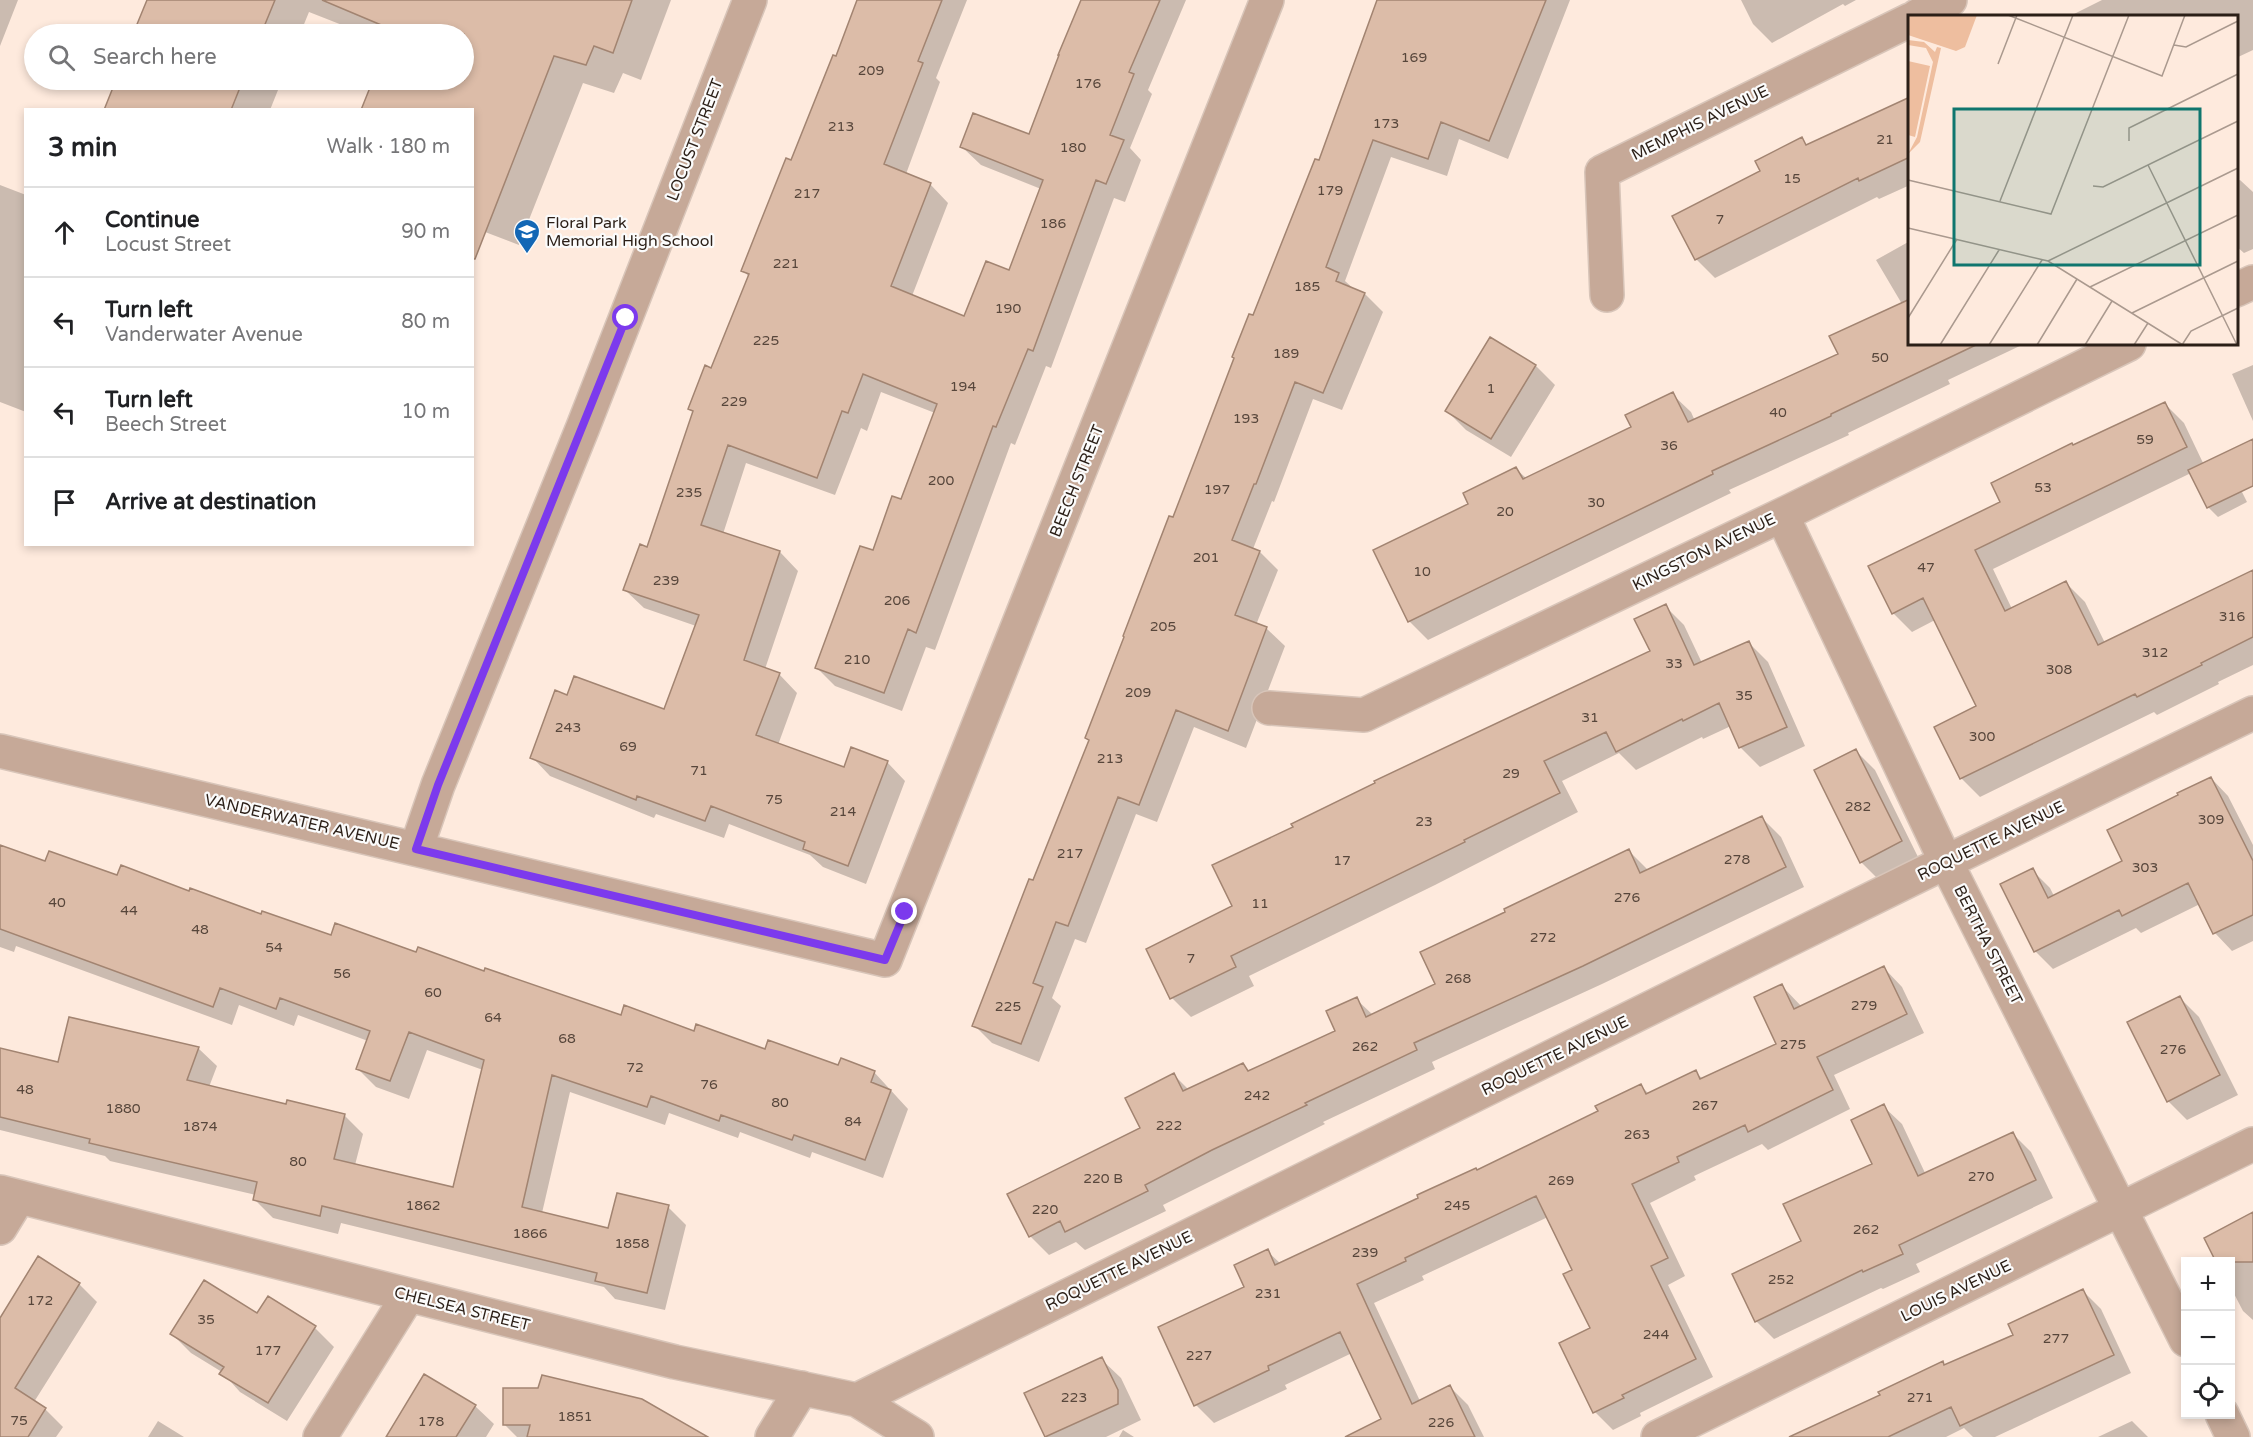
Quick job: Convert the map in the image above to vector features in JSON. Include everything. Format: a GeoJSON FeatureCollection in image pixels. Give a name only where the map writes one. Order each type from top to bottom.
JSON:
{"type":"FeatureCollection","features":[{"type":"Feature","properties":{"kind":"street","name":"LOCUST STREET"},"geometry":{"type":"LineString","coordinates":[[416,849],[438,785],[583,427],[750,0]]}},
{"type":"Feature","properties":{"kind":"street","name":"BEECH STREET"},"geometry":{"type":"LineString","coordinates":[[885,960],[1267,0]]}},
{"type":"Feature","properties":{"kind":"street"},"geometry":{"type":"LineString","coordinates":[[1919,15],[1950,0]]}},
{"type":"Feature","properties":{"kind":"street","name":"MEMPHIS AVENUE"},"geometry":{"type":"LineString","coordinates":[[1607,295],[1602,172],[1908,21]]}},
{"type":"Feature","properties":{"kind":"street"},"geometry":{"type":"LineString","coordinates":[[2238,289],[2253,282]]}},
{"type":"Feature","properties":{"kind":"street","name":"KINGSTON AVENUE"},"geometry":{"type":"LineString","coordinates":[[1269,708],[1364,715],[1782,515],[2127,345]]}},
{"type":"Feature","properties":{"kind":"street","name":"BERTHA STREET"},"geometry":{"type":"LineString","coordinates":[[1782,515],[1946,862],[2181,1330]]}},
{"type":"Feature","properties":{"kind":"street","name":"ROQUETTE AVENUE"},"geometry":{"type":"LineString","coordinates":[[858,1400],[1946,862],[2253,713]]}},
{"type":"Feature","properties":{"kind":"street","name":"VANDERWATER AVENUE"},"geometry":{"type":"LineString","coordinates":[[0,751],[885,960]]}},
{"type":"Feature","properties":{"kind":"street","name":"LOUIS AVENUE"},"geometry":{"type":"LineString","coordinates":[[1658,1437],[2253,1144]]}},
{"type":"Feature","properties":{"kind":"street"},"geometry":{"type":"LineString","coordinates":[[0,1228],[10,1194]]}},
{"type":"Feature","properties":{"kind":"street","name":"CHELSEA STREET"},"geometry":{"type":"LineString","coordinates":[[10,1194],[675,1362],[858,1400],[917,1437]]}},
{"type":"Feature","properties":{"kind":"street"},"geometry":{"type":"LineString","coordinates":[[320,1437],[408,1296]]}},
{"type":"Feature","properties":{"kind":"street"},"geometry":{"type":"LineString","coordinates":[[772,1437],[802,1388]]}},
{"type":"Feature","properties":{"kind":"street"},"geometry":{"type":"LineString","coordinates":[[2224,1419],[2233,1437]]}},
{"type":"Feature","properties":{"kind":"building"},"geometry":{"type":"Polygon","coordinates":[[[147,0],[275,0],[265,24],[137,24],[147,0]]]}},
{"type":"Feature","properties":{"kind":"building"},"geometry":{"type":"Polygon","coordinates":[[[322,0],[632,0],[613,53],[594,46],[586,65],[554,56],[475,259],[474,108],[362,108],[369,90],[474,90],[474,24],[379,24],[322,0]]]}},
{"type":"Feature","properties":{"kind":"building"},"geometry":{"type":"Polygon","coordinates":[[[857,0],[942,0],[918,61],[923,63],[884,164],[931,183],[891,286],[964,316],[986,261],[1009,270],[1043,180],[960,147],[973,113],[1029,134],[1081,0],[1160,0],[1129,72],[1134,74],[1110,135],[1124,140],[1106,184],[1096,180],[1033,351],[1028,349],[996,427],[993,426],[916,633],[908,629],[884,693],[815,668],[860,546],[873,550],[892,496],[901,499],[937,404],[863,374],[848,413],[842,411],[817,478],[728,445],[701,525],[780,551],[744,660],[780,673],[756,735],[844,767],[851,747],[888,761],[848,866],[803,849],[805,842],[711,806],[705,821],[637,796],[636,800],[530,758],[555,690],[567,695],[574,676],[664,709],[699,615],[623,590],[640,544],[647,547],[693,411],[688,409],[705,365],[711,368],[749,274],[741,271],[758,228],[786,158],[791,160],[833,55],[836,56],[857,0]]]}},
{"type":"Feature","properties":{"kind":"building"},"geometry":{"type":"Polygon","coordinates":[[[1377,0],[1546,0],[1489,141],[1441,122],[1428,159],[1373,140],[1326,267],[1339,273],[1336,281],[1365,293],[1323,393],[1295,382],[1232,540],[1260,551],[1235,615],[1267,627],[1228,731],[1176,710],[1139,805],[1118,797],[1068,926],[1056,922],[1033,983],[1043,987],[1021,1044],[972,1026],[1029,879],[1033,880],[1089,740],[1085,738],[1123,636],[1169,516],[1173,517],[1249,314],[1253,315],[1315,159],[1319,160],[1377,0]]]}},
{"type":"Feature","properties":{"kind":"building"},"geometry":{"type":"Polygon","coordinates":[[[112,90],[239,90],[232,108],[105,108],[112,90]]]}},
{"type":"Feature","properties":{"kind":"building"},"geometry":{"type":"Polygon","coordinates":[[[1908,98],[1908,158],[1859,181],[1858,178],[1695,260],[1672,216],[1760,171],[1755,161],[1802,137],[1806,145],[1908,98]]]}},
{"type":"Feature","properties":{"kind":"building"},"geometry":{"type":"Polygon","coordinates":[[[1908,300],[1908,345],[1976,345],[1712,471],[1713,474],[1408,622],[1373,550],[1468,504],[1463,493],[1516,467],[1523,479],[1631,427],[1625,415],[1673,392],[1688,422],[1838,354],[1829,336],[1908,300]]]}},
{"type":"Feature","properties":{"kind":"building"},"geometry":{"type":"Polygon","coordinates":[[[1490,337],[1536,365],[1491,439],[1445,411],[1490,337]]]}},
{"type":"Feature","properties":{"kind":"building"},"geometry":{"type":"Polygon","coordinates":[[[2165,402],[2187,447],[1975,550],[2005,611],[2066,581],[2098,645],[2253,570],[2253,637],[2137,697],[2135,694],[1960,779],[1934,727],[1976,706],[1923,598],[1892,614],[1868,566],[2000,502],[1991,483],[2072,443],[2073,445],[2165,402]]]}},
{"type":"Feature","properties":{"kind":"building"},"geometry":{"type":"Polygon","coordinates":[[[2253,439],[2253,486],[2207,508],[2188,470],[2253,439]]]}},
{"type":"Feature","properties":{"kind":"building"},"geometry":{"type":"Polygon","coordinates":[[[1666,604],[1694,665],[1749,641],[1787,727],[1739,748],[1719,703],[1616,752],[1606,732],[1544,761],[1560,793],[1231,956],[1236,967],[1170,999],[1146,949],[1232,906],[1212,865],[1293,827],[1291,824],[1375,783],[1374,781],[1650,651],[1634,619],[1666,604]]]}},
{"type":"Feature","properties":{"kind":"building"},"geometry":{"type":"Polygon","coordinates":[[[1856,749],[1902,841],[1860,863],[1814,770],[1856,749]]]}},
{"type":"Feature","properties":{"kind":"building"},"geometry":{"type":"Polygon","coordinates":[[[2211,777],[2253,861],[2253,915],[2213,934],[2188,883],[2122,916],[2119,910],[2034,952],[2000,884],[2033,868],[2048,898],[2122,861],[2107,830],[2211,777]]]}},
{"type":"Feature","properties":{"kind":"building"},"geometry":{"type":"Polygon","coordinates":[[[1762,816],[1786,867],[1583,966],[1414,1043],[1417,1050],[1212,1150],[1145,1185],[1148,1191],[1065,1232],[1060,1221],[1029,1237],[1007,1194],[1140,1128],[1125,1098],[1174,1073],[1183,1091],[1243,1063],[1248,1071],[1335,1031],[1326,1011],[1357,997],[1366,1017],[1435,984],[1420,952],[1505,912],[1504,909],[1629,849],[1640,873],[1762,816]]]}},
{"type":"Feature","properties":{"kind":"building"},"geometry":{"type":"Polygon","coordinates":[[[0,845],[45,861],[49,851],[117,875],[121,865],[189,891],[190,888],[261,914],[262,911],[331,935],[335,923],[416,952],[418,947],[484,971],[485,968],[621,1015],[624,1005],[694,1031],[696,1024],[765,1049],[768,1040],[838,1065],[841,1058],[875,1071],[871,1082],[891,1090],[865,1160],[794,1135],[792,1140],[721,1115],[719,1121],[651,1096],[647,1107],[552,1075],[522,1207],[608,1228],[617,1193],[669,1205],[647,1293],[595,1281],[597,1273],[322,1206],[320,1216],[253,1200],[257,1182],[89,1143],[90,1139],[0,1117],[0,1048],[58,1062],[69,1017],[199,1047],[187,1080],[286,1104],[287,1100],[345,1114],[334,1159],[453,1187],[484,1060],[409,1032],[390,1081],[356,1069],[370,1031],[280,998],[276,1009],[220,988],[213,1007],[0,929],[0,845]]]}},
{"type":"Feature","properties":{"kind":"building"},"geometry":{"type":"Polygon","coordinates":[[[1884,966],[1907,1014],[1817,1057],[1833,1090],[1748,1132],[1745,1125],[1677,1157],[1679,1162],[1632,1184],[1668,1258],[1651,1266],[1696,1359],[1622,1395],[1624,1398],[1593,1413],[1559,1343],[1590,1328],[1563,1274],[1572,1270],[1536,1196],[1405,1258],[1406,1261],[1357,1284],[1412,1404],[1450,1385],[1475,1437],[1345,1437],[1381,1419],[1340,1332],[1268,1366],[1269,1370],[1194,1406],[1158,1327],[1244,1287],[1234,1265],[1268,1249],[1275,1265],[1418,1198],[1417,1195],[1476,1168],[1477,1170],[1598,1111],[1595,1106],[1641,1084],[1646,1094],[1696,1070],[1700,1079],[1776,1044],[1754,997],[1782,984],[1794,1009],[1884,966]]]}},
{"type":"Feature","properties":{"kind":"building"},"geometry":{"type":"Polygon","coordinates":[[[2180,996],[2220,1075],[2167,1102],[2127,1022],[2180,996]]]}},
{"type":"Feature","properties":{"kind":"building"},"geometry":{"type":"Polygon","coordinates":[[[1884,1104],[1918,1176],[2013,1132],[2036,1180],[1899,1245],[1903,1254],[1863,1272],[1862,1270],[1755,1322],[1732,1274],[1801,1241],[1783,1204],[1872,1164],[1851,1120],[1884,1104]]]}},
{"type":"Feature","properties":{"kind":"building"},"geometry":{"type":"Polygon","coordinates":[[[2253,1212],[2253,1262],[2235,1262],[2235,1257],[2214,1257],[2204,1238],[2253,1212]]]}},
{"type":"Feature","properties":{"kind":"building"},"geometry":{"type":"Polygon","coordinates":[[[38,1256],[80,1283],[15,1388],[46,1408],[28,1437],[0,1437],[0,1318],[38,1256]]]}},
{"type":"Feature","properties":{"kind":"building"},"geometry":{"type":"Polygon","coordinates":[[[204,1280],[257,1313],[268,1296],[316,1326],[268,1403],[219,1374],[224,1367],[170,1334],[204,1280]]]}},
{"type":"Feature","properties":{"kind":"building"},"geometry":{"type":"Polygon","coordinates":[[[2083,1289],[2114,1355],[1960,1426],[1951,1407],[1888,1437],[1789,1437],[1880,1395],[1878,1392],[1943,1361],[1944,1365],[2013,1335],[2008,1324],[2083,1289]]]}},
{"type":"Feature","properties":{"kind":"building"},"geometry":{"type":"Polygon","coordinates":[[[1102,1357],[1118,1390],[1118,1404],[1045,1437],[1024,1393],[1102,1357]]]}},
{"type":"Feature","properties":{"kind":"building"},"geometry":{"type":"Polygon","coordinates":[[[424,1374],[476,1405],[456,1437],[386,1437],[424,1374]]]}},
{"type":"Feature","properties":{"kind":"building"},"geometry":{"type":"Polygon","coordinates":[[[542,1375],[642,1399],[708,1437],[527,1437],[530,1425],[503,1425],[503,1388],[538,1388],[542,1375]]]}},
{"type":"Feature","properties":{"kind":"place","name":"Floral Park Memorial High School"},"geometry":{"type":"Point","coordinates":[527,255]}},
{"type":"Feature","properties":{"kind":"route"},"geometry":{"type":"LineString","coordinates":[[626,318],[438,785],[416,849],[885,960],[905,912]]}}]}
